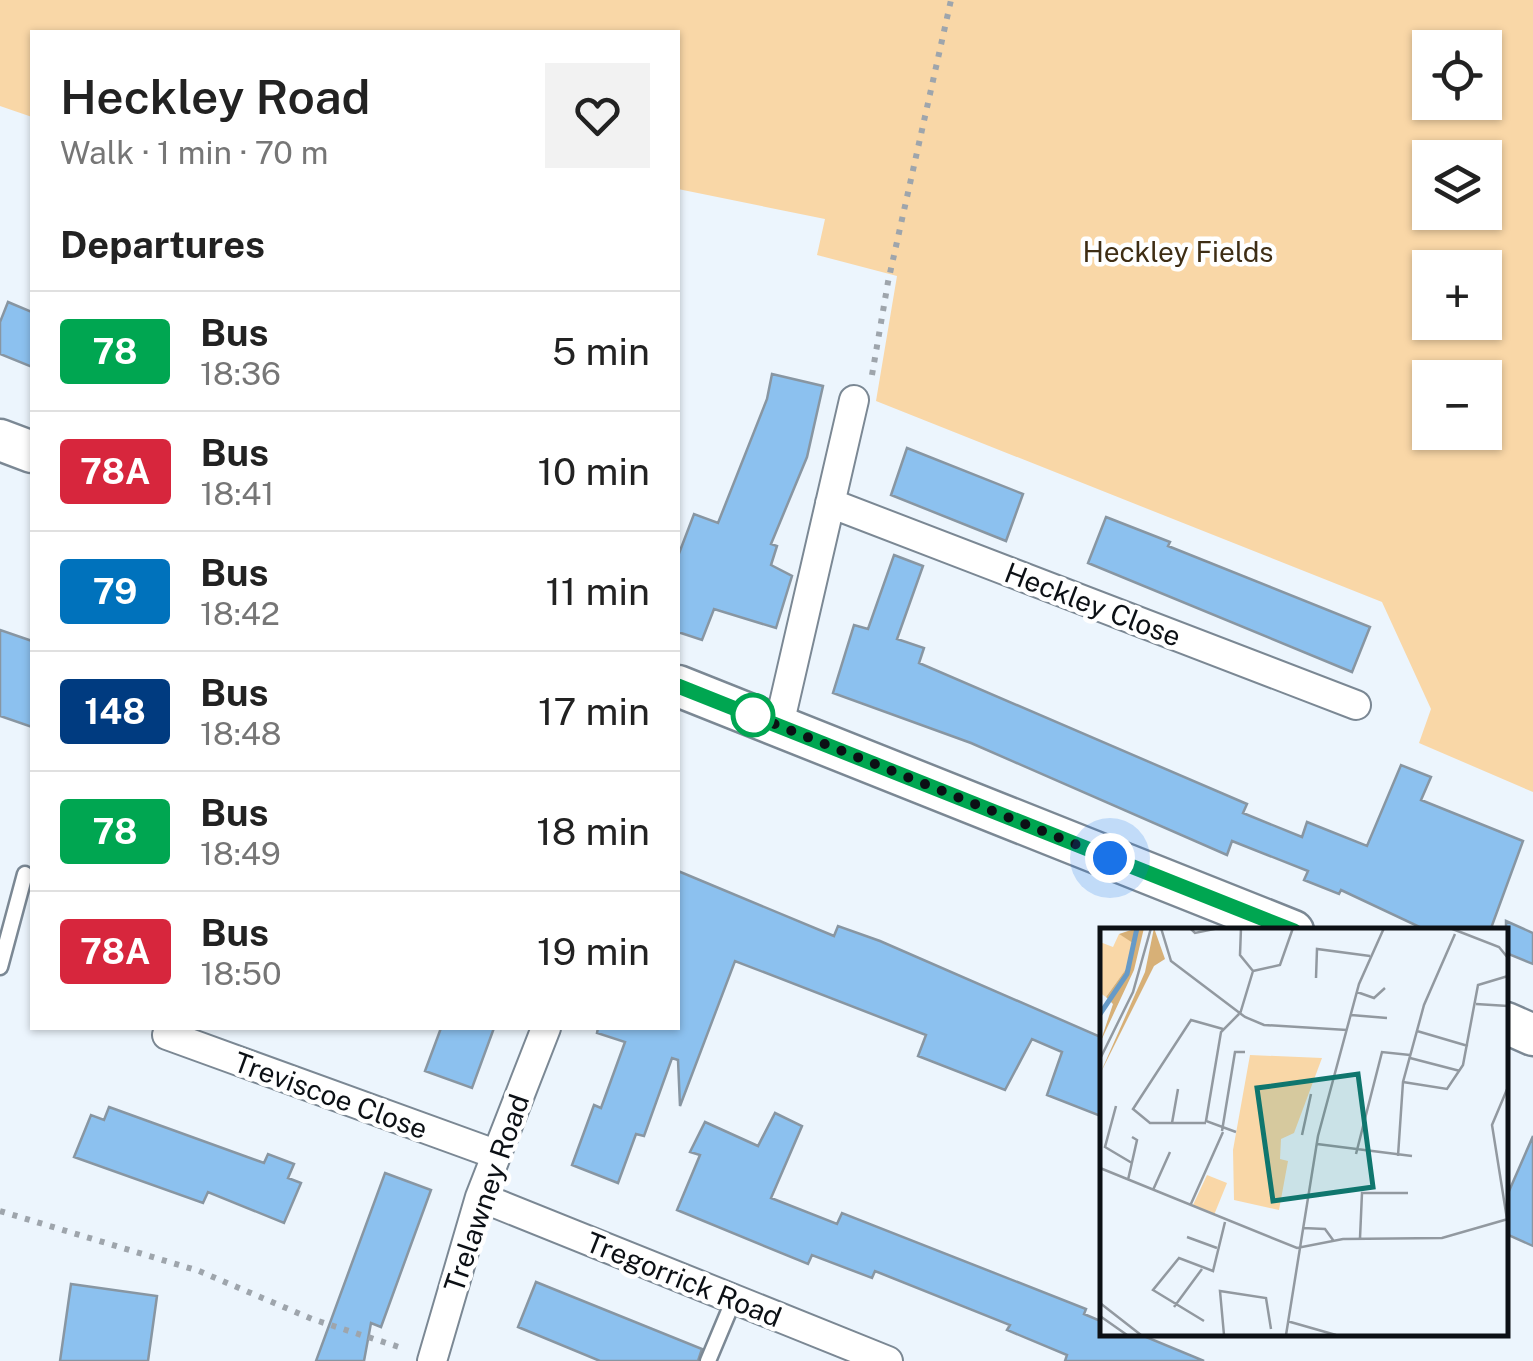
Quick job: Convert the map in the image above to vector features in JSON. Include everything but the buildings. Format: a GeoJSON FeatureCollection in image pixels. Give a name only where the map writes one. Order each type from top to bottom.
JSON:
{"type":"FeatureCollection","features":[{"type":"Feature","properties":{"kind":"main road"},"geometry":{"type":"LineString","coordinates":[[0,440],[30,451]]}},
{"type":"Feature","properties":{"kind":"main road"},"geometry":{"type":"LineString","coordinates":[[680,692],[779,725],[1286,928]]}},
{"type":"Feature","properties":{"kind":"main road"},"geometry":{"type":"LineString","coordinates":[[1508,1024],[1533,1035]]}},
{"type":"Feature","properties":{"kind":"street"},"geometry":{"type":"LineString","coordinates":[[779,725],[854,400]]}},
{"type":"Feature","properties":{"kind":"street","name":"Heckley Close"},"geometry":{"type":"LineString","coordinates":[[830,503],[1356,705]]}},
{"type":"Feature","properties":{"kind":"street","name":"Trelawney Road"},"geometry":{"type":"LineString","coordinates":[[423,1357],[495,1154],[545,1030]]}},
{"type":"Feature","properties":{"kind":"street","name":"Treviscoe Close"},"geometry":{"type":"LineString","coordinates":[[167,1035],[495,1154]]}},
{"type":"Feature","properties":{"kind":"street","name":"Tregorrick Road"},"geometry":{"type":"LineString","coordinates":[[480,1197],[888,1361]]}},
{"type":"Feature","properties":{"kind":"lane"},"geometry":{"type":"LineString","coordinates":[[0,967],[25,874]]}},
{"type":"Feature","properties":{"kind":"lane"},"geometry":{"type":"LineString","coordinates":[[708,1361],[734,1299]]}},
{"type":"Feature","properties":{"kind":"path"},"geometry":{"type":"LineString","coordinates":[[854,400],[869,394],[888,282],[951,0]]}},
{"type":"Feature","properties":{"kind":"path"},"geometry":{"type":"LineString","coordinates":[[0,1211],[200,1271],[312,1319],[423,1357]]}},
{"type":"Feature","properties":{"kind":"green space","name":"Heckley Fields"},"geometry":{"type":"Polygon","coordinates":[[[0,0],[1533,0],[1533,792],[1419,743],[1431,709],[1382,602],[876,401],[897,276],[817,255],[825,219],[680,189],[680,30],[30,30],[30,116],[0,106],[0,0]]]}},
{"type":"Feature","properties":{"kind":"bus line","name":"78"},"geometry":{"type":"LineString","coordinates":[[680,687],[1286,928]]}},
{"type":"Feature","properties":{"kind":"route"},"geometry":{"type":"LineString","coordinates":[[753,715],[747,713],[1110,858]]}}]}
